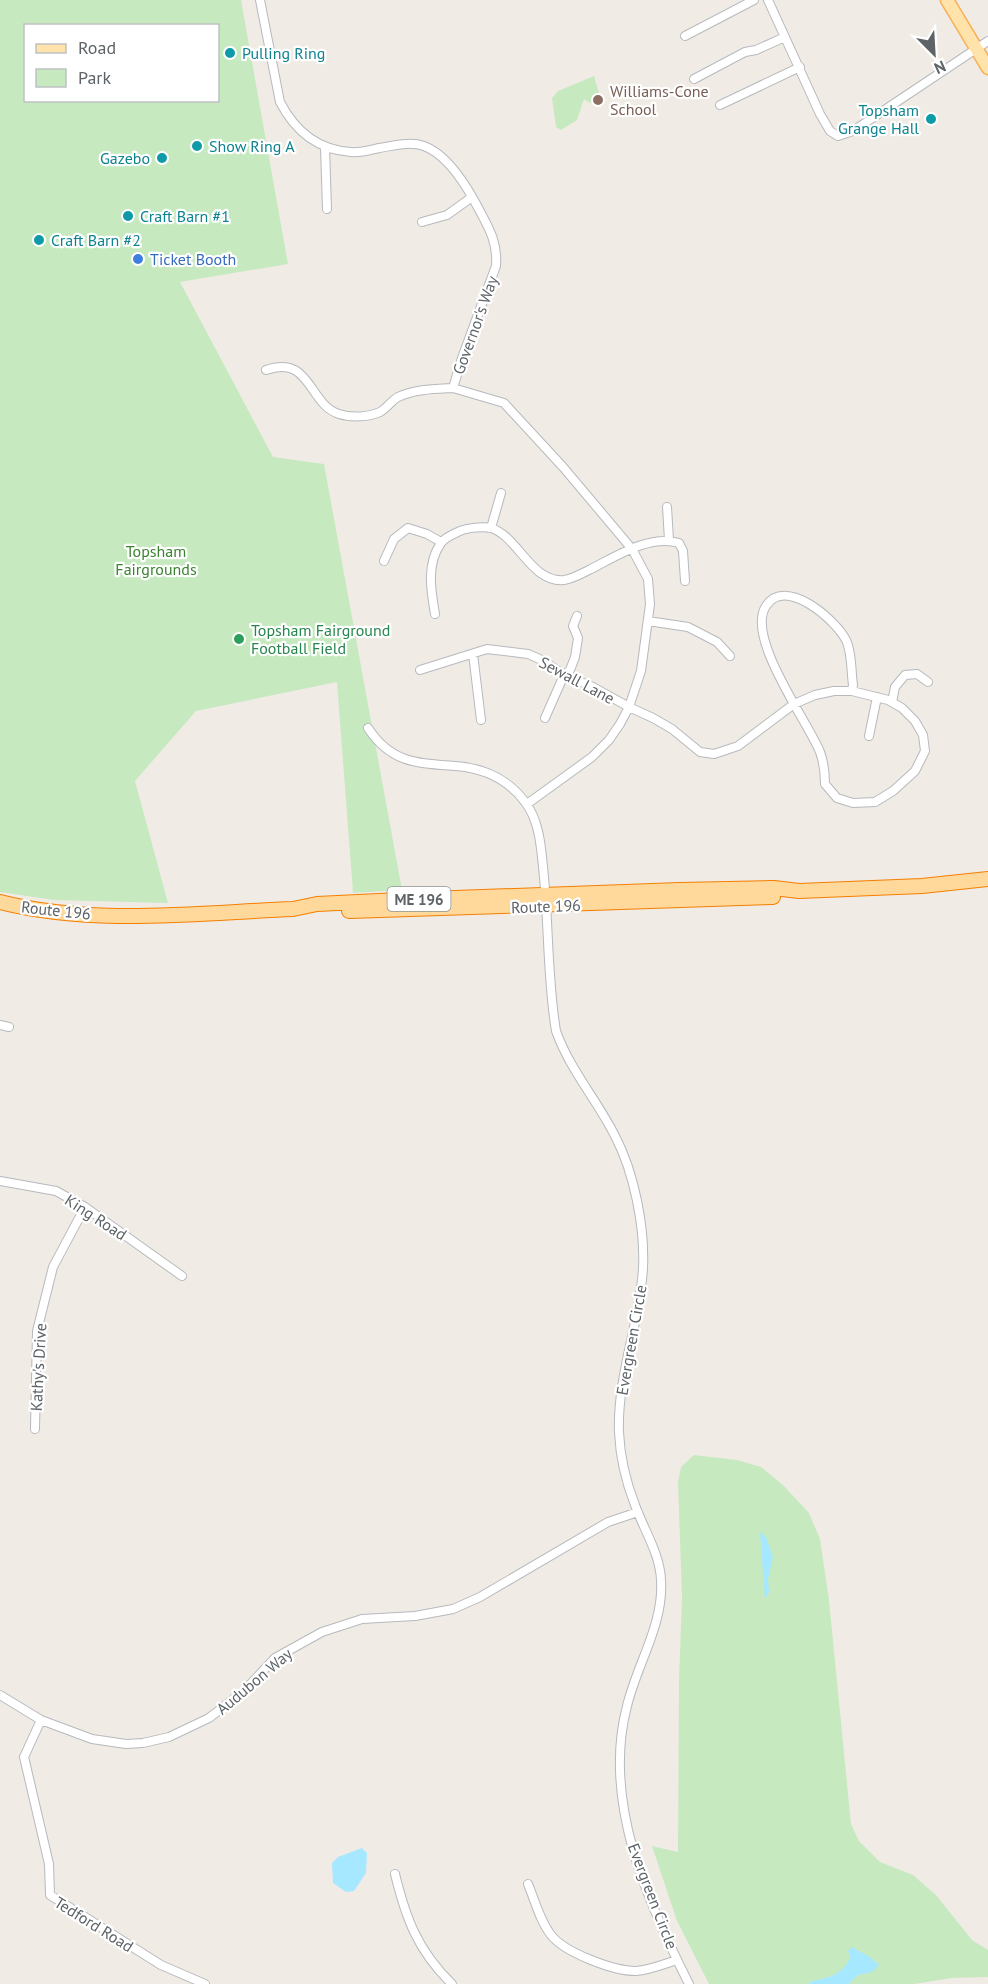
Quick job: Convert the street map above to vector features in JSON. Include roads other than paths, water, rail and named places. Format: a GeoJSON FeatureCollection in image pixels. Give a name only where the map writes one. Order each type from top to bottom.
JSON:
{"type":"FeatureCollection","features":[{"type":"Feature","properties":{"kind":"highway","name":"Route 196"},"geometry":{"type":"LineString","coordinates":[[0,902],[22,908],[89,915],[129,916],[293,909],[318,912],[547,900],[775,897],[799,891],[922,885],[988,879]]}},
{"type":"Feature","properties":{"kind":"main road"},"geometry":{"type":"LineString","coordinates":[[946,0],[988,68]]}},
{"type":"Feature","properties":{"kind":"street","name":"Governor's Way"},"geometry":{"type":"LineString","coordinates":[[260,0],[280,102],[298,130],[325,147],[353,153],[403,144],[426,147],[439,153],[472,197],[492,234],[497,250],[496,266],[453,388],[504,403],[563,466],[632,549],[648,579],[650,604],[641,671],[629,708],[609,741],[592,758],[527,804]]}},
{"type":"Feature","properties":{"kind":"street"},"geometry":{"type":"LineString","coordinates":[[685,36],[754,0]]}},
{"type":"Feature","properties":{"kind":"street"},"geometry":{"type":"LineString","coordinates":[[768,0],[820,114],[830,131],[838,136],[852,131],[988,41]]}},
{"type":"Feature","properties":{"kind":"street"},"geometry":{"type":"LineString","coordinates":[[694,79],[738,55],[785,37]]}},
{"type":"Feature","properties":{"kind":"street"},"geometry":{"type":"LineString","coordinates":[[720,105],[800,67]]}},
{"type":"Feature","properties":{"kind":"street"},"geometry":{"type":"LineString","coordinates":[[325,147],[327,209]]}},
{"type":"Feature","properties":{"kind":"street"},"geometry":{"type":"LineString","coordinates":[[422,222],[447,215],[472,197]]}},
{"type":"Feature","properties":{"kind":"street"},"geometry":{"type":"LineString","coordinates":[[266,370],[279,366],[294,370],[307,380],[321,400],[337,414],[358,417],[380,412],[397,398],[423,389],[453,388]]}},
{"type":"Feature","properties":{"kind":"street"},"geometry":{"type":"LineString","coordinates":[[491,528],[501,493]]}},
{"type":"Feature","properties":{"kind":"street"},"geometry":{"type":"LineString","coordinates":[[667,507],[669,540]]}},
{"type":"Feature","properties":{"kind":"street"},"geometry":{"type":"LineString","coordinates":[[384,561],[394,539],[408,528],[427,534],[441,542]]}},
{"type":"Feature","properties":{"kind":"street"},"geometry":{"type":"LineString","coordinates":[[435,614],[429,583],[432,563],[441,542],[466,528],[491,528],[511,543],[543,575],[564,580],[578,576],[632,549],[652,542],[669,540],[679,543],[683,551],[685,581]]}},
{"type":"Feature","properties":{"kind":"street"},"geometry":{"type":"LineString","coordinates":[[794,704],[815,694],[852,691],[892,702],[915,721],[923,735],[925,751],[915,771],[893,791],[875,802],[854,803],[837,798],[825,784],[825,768],[819,750],[776,672],[763,633],[762,618],[766,605],[779,596],[797,597],[836,625],[846,641],[852,691]]}},
{"type":"Feature","properties":{"kind":"street"},"geometry":{"type":"LineString","coordinates":[[545,718],[564,675],[570,670],[575,657],[578,638],[573,626],[577,616]]}},
{"type":"Feature","properties":{"kind":"street"},"geometry":{"type":"LineString","coordinates":[[648,621],[688,627],[717,642],[730,656]]}},
{"type":"Feature","properties":{"kind":"street","name":"Sewall Lane"},"geometry":{"type":"LineString","coordinates":[[420,670],[487,649],[528,654],[544,661],[564,675],[593,687],[663,724],[700,752],[714,754],[738,746],[794,704]]}},
{"type":"Feature","properties":{"kind":"street"},"geometry":{"type":"LineString","coordinates":[[473,654],[481,720]]}},
{"type":"Feature","properties":{"kind":"street"},"geometry":{"type":"LineString","coordinates":[[892,702],[895,687],[905,675],[917,674],[928,682]]}},
{"type":"Feature","properties":{"kind":"street"},"geometry":{"type":"LineString","coordinates":[[869,736],[877,698]]}},
{"type":"Feature","properties":{"kind":"street"},"geometry":{"type":"LineString","coordinates":[[368,728],[376,740],[392,753],[421,764],[480,769],[503,780],[527,804]]}},
{"type":"Feature","properties":{"kind":"street","name":"Evergreen Circle"},"geometry":{"type":"LineString","coordinates":[[527,804],[538,831],[547,900],[556,1031],[562,1049],[615,1136],[630,1178],[640,1223],[643,1266],[639,1300],[623,1376],[619,1432],[627,1482],[659,1563],[661,1595],[658,1616],[632,1685],[623,1721],[620,1782],[632,1843],[643,1878],[676,1960],[689,1984]]}},
{"type":"Feature","properties":{"kind":"street"},"geometry":{"type":"LineString","coordinates":[[0,1025],[9,1027]]}},
{"type":"Feature","properties":{"kind":"street","name":"King Road"},"geometry":{"type":"LineString","coordinates":[[0,1181],[56,1191],[85,1207],[182,1276]]}},
{"type":"Feature","properties":{"kind":"street","name":"Kathy's Drive"},"geometry":{"type":"LineString","coordinates":[[35,1429],[37,1331],[53,1267],[85,1207]]}},
{"type":"Feature","properties":{"kind":"street","name":"Audubon Way"},"geometry":{"type":"LineString","coordinates":[[0,1695],[41,1720],[92,1738],[110,1742],[143,1743],[169,1737],[209,1718],[243,1692],[275,1658],[322,1632],[362,1619],[415,1617],[453,1609],[480,1597],[608,1522],[638,1512]]}},
{"type":"Feature","properties":{"kind":"street","name":"Tedford Road"},"geometry":{"type":"LineString","coordinates":[[41,1720],[24,1756],[49,1864],[50,1895],[161,1965],[205,1984]]}},
{"type":"Feature","properties":{"kind":"street"},"geometry":{"type":"LineString","coordinates":[[395,1874],[403,1905],[418,1941],[435,1967],[452,1984]]}},
{"type":"Feature","properties":{"kind":"street"},"geometry":{"type":"LineString","coordinates":[[528,1884],[550,1934],[573,1952],[611,1966],[636,1971],[676,1960]]}},
{"type":"Feature","properties":{"kind":"water"},"geometry":{"type":"Polygon","coordinates":[[[760,1532],[766,1537],[773,1557],[768,1579],[769,1592],[765,1600],[760,1532]]]}},
{"type":"Feature","properties":{"kind":"water"},"geometry":{"type":"Polygon","coordinates":[[[362,1848],[367,1853],[366,1873],[354,1891],[346,1892],[333,1883],[332,1863],[338,1857],[362,1848]]]}},
{"type":"Feature","properties":{"kind":"water"},"geometry":{"type":"Polygon","coordinates":[[[852,1947],[879,1964],[877,1968],[872,1972],[857,1976],[849,1984],[810,1984],[810,1982],[834,1975],[843,1969],[850,1958],[848,1951],[852,1947]]]}},
{"type":"Feature","properties":{"kind":"place","name":"Pulling Ring"},"geometry":{"type":"Point","coordinates":[230,53]}},
{"type":"Feature","properties":{"kind":"place","name":"Williams-Cone School"},"geometry":{"type":"Point","coordinates":[598,100]}},
{"type":"Feature","properties":{"kind":"place","name":"Topsham Grange Hall"},"geometry":{"type":"Point","coordinates":[931,119]}},
{"type":"Feature","properties":{"kind":"place","name":"Show Ring A"},"geometry":{"type":"Point","coordinates":[197,146]}},
{"type":"Feature","properties":{"kind":"place","name":"Gazebo"},"geometry":{"type":"Point","coordinates":[162,158]}},
{"type":"Feature","properties":{"kind":"place","name":"Craft Barn #1"},"geometry":{"type":"Point","coordinates":[128,216]}},
{"type":"Feature","properties":{"kind":"place","name":"Craft Barn #2"},"geometry":{"type":"Point","coordinates":[39,240]}},
{"type":"Feature","properties":{"kind":"place","name":"Ticket Booth"},"geometry":{"type":"Point","coordinates":[138,259]}},
{"type":"Feature","properties":{"kind":"place","name":"Topsham Fairground Football Field"},"geometry":{"type":"Point","coordinates":[239,639]}},
{"type":"Feature","properties":{"kind":"park label","name":"Topsham Fairgrounds"},"geometry":{"type":"Point","coordinates":[156,560]}}]}
